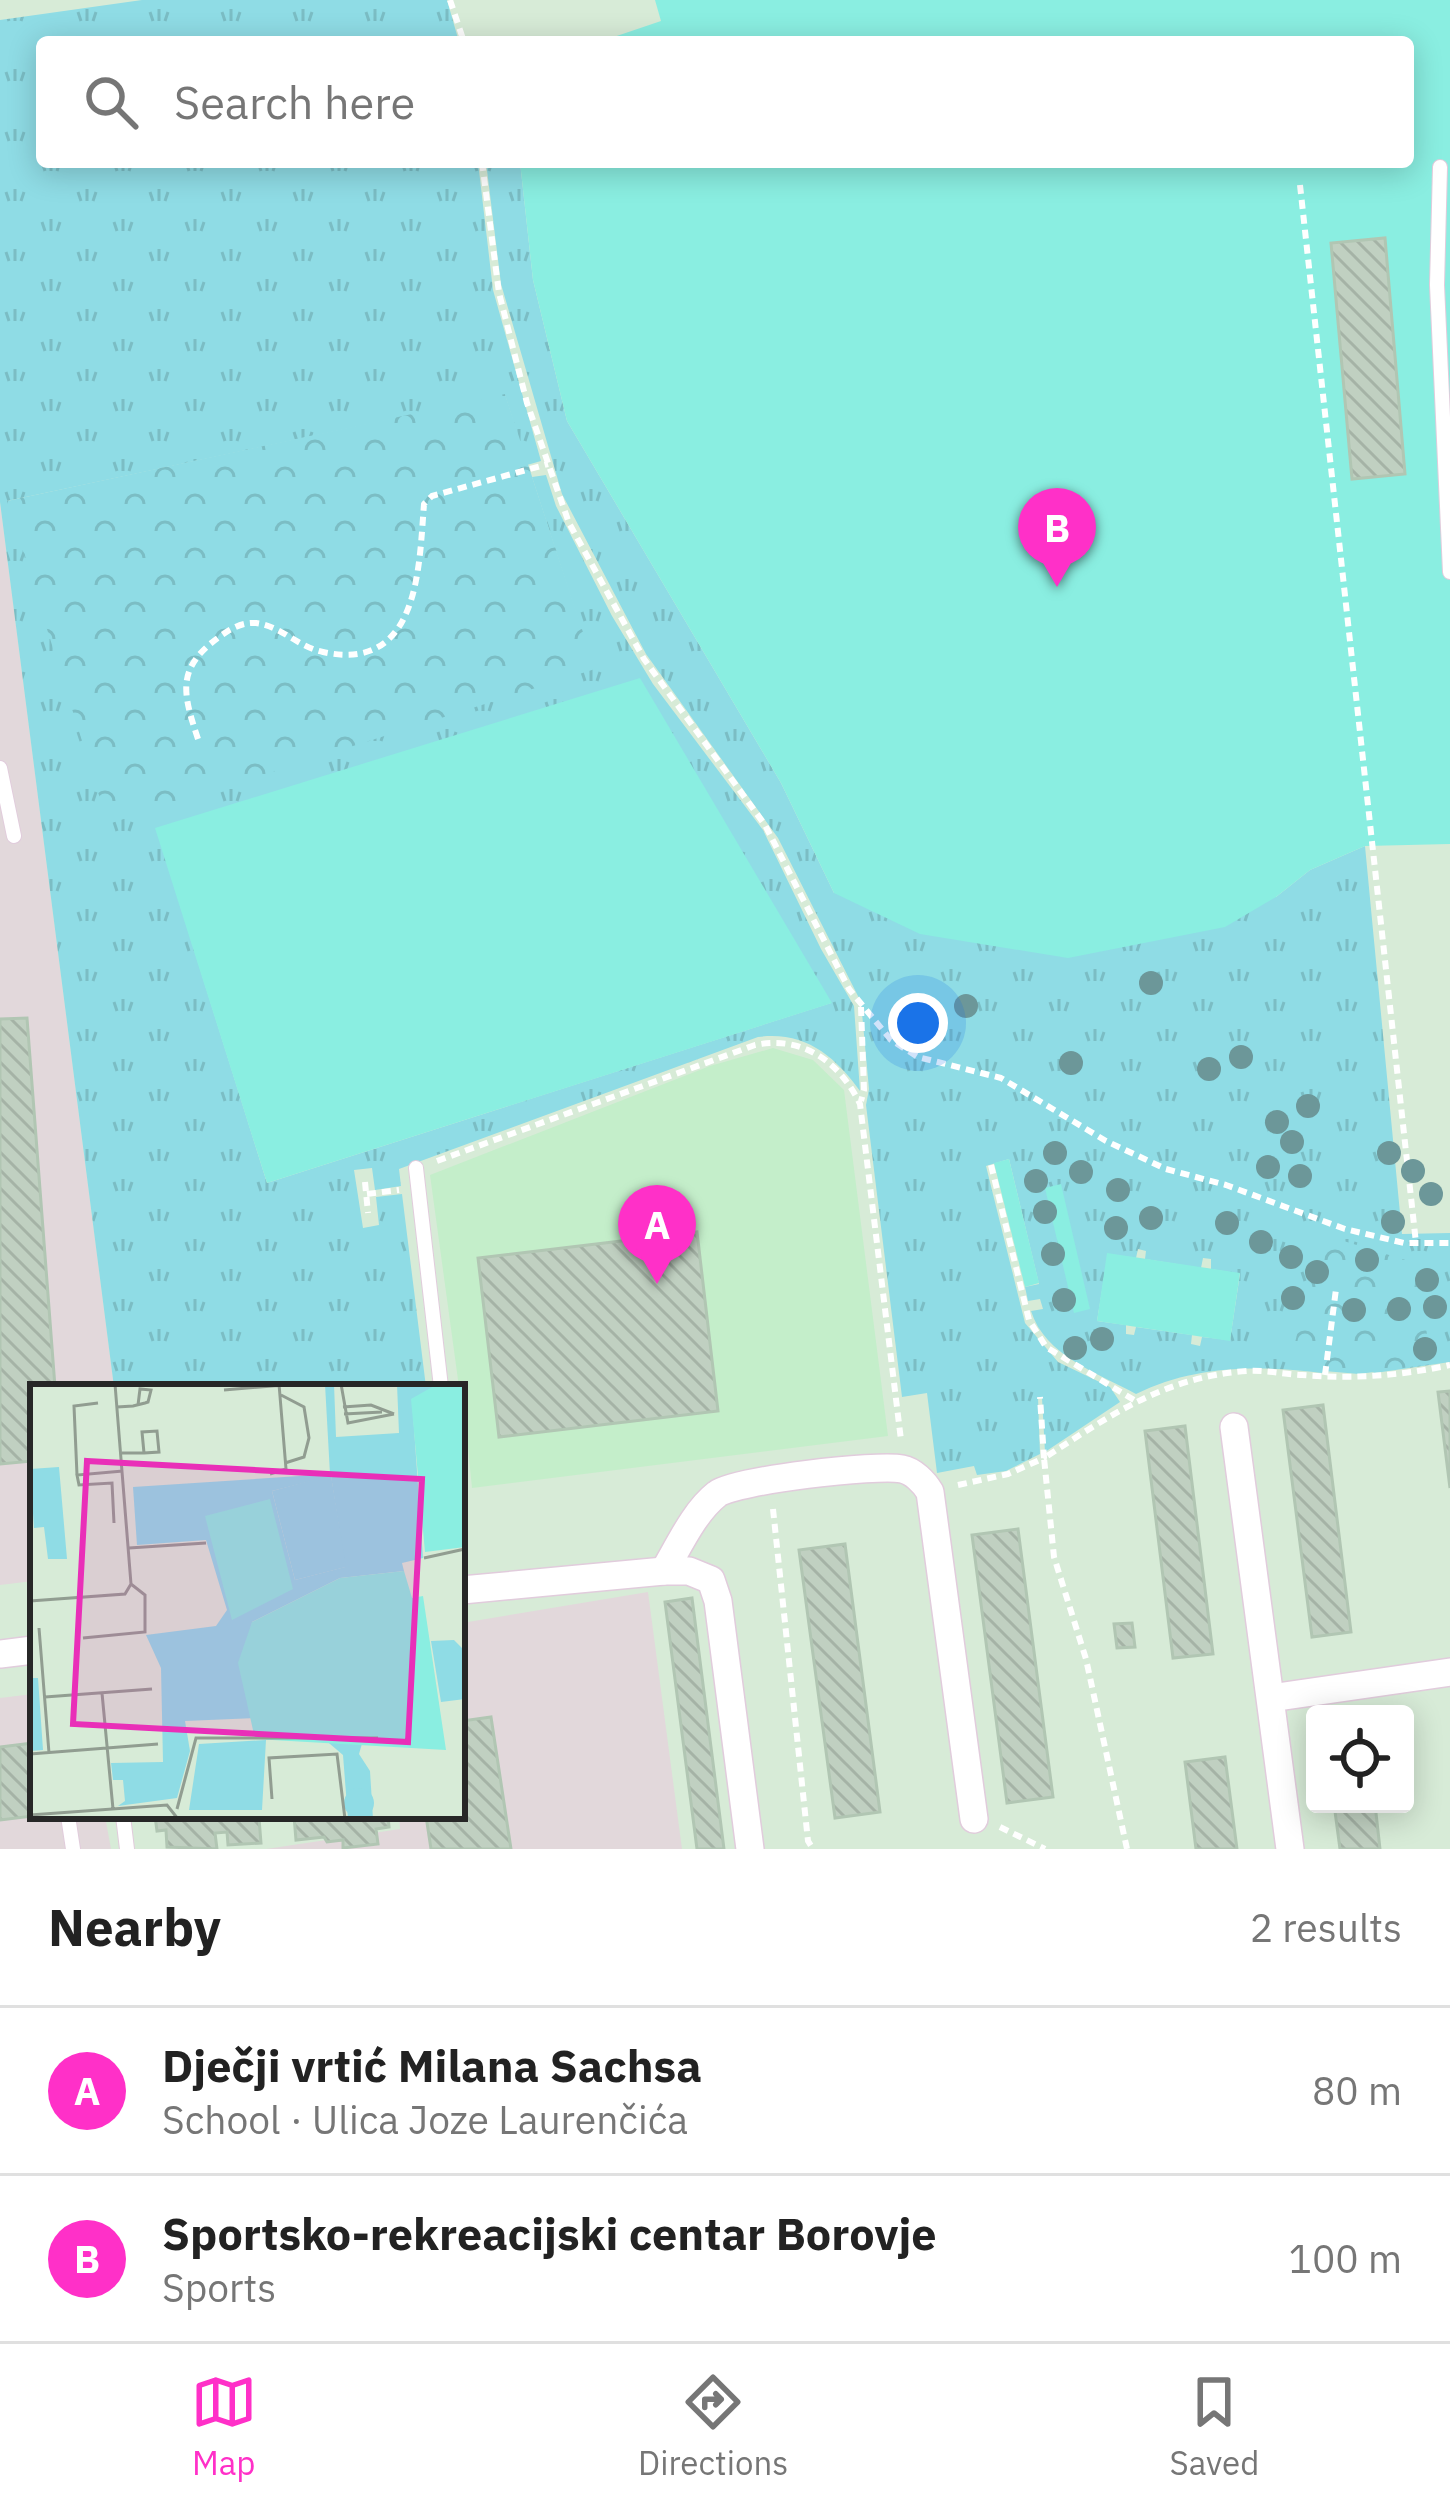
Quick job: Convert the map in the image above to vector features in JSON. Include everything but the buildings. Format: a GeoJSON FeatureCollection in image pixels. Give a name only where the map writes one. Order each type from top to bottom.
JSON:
{"type":"FeatureCollection","features":[{"type":"Feature","properties":{"kind":"street"},"geometry":{"type":"LineString","coordinates":[[1234,1427],[1290,1849]]}},
{"type":"Feature","properties":{"kind":"street"},"geometry":{"type":"LineString","coordinates":[[664,1570],[704,1506],[722,1490],[770,1478],[903,1469],[923,1481],[930,1492],[974,1819]]}},
{"type":"Feature","properties":{"kind":"street"},"geometry":{"type":"LineString","coordinates":[[465,1584],[664,1570],[689,1571],[711,1580],[718,1601],[750,1849]]}},
{"type":"Feature","properties":{"kind":"street"},"geometry":{"type":"LineString","coordinates":[[0,1654],[30,1650]]}},
{"type":"Feature","properties":{"kind":"street"},"geometry":{"type":"LineString","coordinates":[[1271,1699],[1450,1672]]}},
{"type":"Feature","properties":{"kind":"lane"},"geometry":{"type":"LineString","coordinates":[[1440,167],[1437,285],[1450,572]]}},
{"type":"Feature","properties":{"kind":"lane"},"geometry":{"type":"LineString","coordinates":[[0,768],[14,836]]}},
{"type":"Feature","properties":{"kind":"lane"},"geometry":{"type":"LineString","coordinates":[[416,1168],[441,1384]]}},
{"type":"Feature","properties":{"kind":"lane"},"geometry":{"type":"LineString","coordinates":[[68,1819],[73,1849]]}},
{"type":"Feature","properties":{"kind":"lane"},"geometry":{"type":"LineString","coordinates":[[123,1819],[127,1849]]}},
{"type":"Feature","properties":{"kind":"path"},"geometry":{"type":"LineString","coordinates":[[450,0],[462,36]]}},
{"type":"Feature","properties":{"kind":"path"},"geometry":{"type":"LineString","coordinates":[[483,168],[499,293],[569,523],[644,659],[765,825],[830,955],[861,1006],[891,1040],[918,1057],[1001,1078],[1106,1141],[1166,1169],[1226,1185],[1345,1229],[1416,1243],[1450,1243]]}},
{"type":"Feature","properties":{"kind":"path"},"geometry":{"type":"LineString","coordinates":[[1300,185],[1416,1243]]}},
{"type":"Feature","properties":{"kind":"path"},"geometry":{"type":"LineString","coordinates":[[197,739],[185,698],[188,670],[201,651],[241,624],[256,623],[325,653],[370,651],[402,625],[412,606],[424,504],[432,496],[548,464]]}},
{"type":"Feature","properties":{"kind":"path"},"geometry":{"type":"LineString","coordinates":[[861,1006],[864,1090],[860,1104],[903,1469]]}},
{"type":"Feature","properties":{"kind":"path"},"geometry":{"type":"LineString","coordinates":[[416,1168],[772,1041],[817,1053],[843,1076],[860,1104]]}},
{"type":"Feature","properties":{"kind":"path"},"geometry":{"type":"LineString","coordinates":[[991,1165],[1028,1319],[1037,1336],[1046,1347],[1134,1400]]}},
{"type":"Feature","properties":{"kind":"path"},"geometry":{"type":"LineString","coordinates":[[365,1182],[368,1213]]}},
{"type":"Feature","properties":{"kind":"path"},"geometry":{"type":"LineString","coordinates":[[1324,1376],[1336,1289]]}},
{"type":"Feature","properties":{"kind":"path"},"geometry":{"type":"LineString","coordinates":[[930,1492],[1008,1474],[1044,1458],[1134,1400],[1184,1382],[1225,1373],[1276,1371],[1384,1377],[1450,1365]]}},
{"type":"Feature","properties":{"kind":"path"},"geometry":{"type":"LineString","coordinates":[[1040,1397],[1054,1557],[1086,1659],[1127,1849]]}},
{"type":"Feature","properties":{"kind":"path"},"geometry":{"type":"LineString","coordinates":[[772,1493],[808,1841],[813,1849]]}},
{"type":"Feature","properties":{"kind":"shaded area"},"geometry":{"type":"Polygon","coordinates":[[[655,0],[1450,0],[1450,844],[1365,846],[1310,870],[1225,927],[1068,958],[920,934],[834,893],[781,783],[567,421],[533,280],[521,168],[1414,168],[1414,36],[617,36],[661,21],[655,0]]]}},
{"type":"Feature","properties":{"kind":"shaded area"},"geometry":{"type":"Polygon","coordinates":[[[0,502],[114,1384],[30,1384],[30,1581],[0,1585],[0,502]]]}},
{"type":"Feature","properties":{"kind":"shaded area"},"geometry":{"type":"Polygon","coordinates":[[[640,678],[832,1003],[267,1183],[155,828],[640,678]]]}},
{"type":"Feature","properties":{"kind":"shaded area"},"geometry":{"type":"Polygon","coordinates":[[[773,1048],[813,1060],[844,1090],[888,1436],[472,1488],[465,1384],[459,1384],[430,1175],[710,1066],[773,1048]]]}},
{"type":"Feature","properties":{"kind":"shaded area"},"geometry":{"type":"Polygon","coordinates":[[[1009,1159],[1039,1283],[1025,1287],[994,1163],[1009,1159]]]}},
{"type":"Feature","properties":{"kind":"shaded area"},"geometry":{"type":"Polygon","coordinates":[[[1061,1184],[1090,1309],[1074,1313],[1045,1188],[1061,1184]]]}},
{"type":"Feature","properties":{"kind":"shaded area"},"geometry":{"type":"Polygon","coordinates":[[[1107,1253],[1240,1273],[1230,1341],[1097,1321],[1107,1253]]]}},
{"type":"Feature","properties":{"kind":"shaded area"},"geometry":{"type":"Polygon","coordinates":[[[648,1592],[682,1849],[266,1849],[400,1829],[399,1819],[465,1819],[465,1622],[648,1592]]]}},
{"type":"Feature","properties":{"kind":"shaded area"},"geometry":{"type":"Polygon","coordinates":[[[30,1694],[30,1819],[106,1819],[111,1849],[0,1849],[0,1698],[30,1694]]]}},
{"type":"Feature","properties":{"kind":"green space"},"geometry":{"type":"Polygon","coordinates":[[[142,0],[447,0],[457,36],[36,36],[36,168],[479,168],[493,290],[541,461],[527,465],[505,395],[7,501],[594,669],[532,477],[546,475],[556,506],[612,616],[653,684],[763,830],[854,1006],[860,1091],[816,1048],[790,1038],[758,1037],[399,1169],[401,1186],[375,1190],[372,1168],[354,1170],[363,1228],[379,1225],[376,1197],[402,1194],[426,1384],[114,1384],[0,502],[0,20],[142,0]],[[156,828],[267,1183],[831,1003],[156,828]]]}},
{"type":"Feature","properties":{"kind":"green space"},"geometry":{"type":"Polygon","coordinates":[[[487,168],[521,168],[533,280],[567,421],[781,783],[834,893],[1276,897],[1310,870],[1365,846],[1402,1234],[1450,1233],[1450,1362],[1375,1373],[1334,1357],[1322,1373],[1228,1370],[1181,1377],[1136,1394],[1074,1362],[1038,1327],[1031,1311],[1043,1309],[1040,1299],[1028,1301],[1025,1287],[1039,1284],[1009,1159],[986,1166],[1025,1323],[1058,1362],[1110,1387],[1120,1402],[1045,1452],[1042,1398],[1038,1397],[1040,1454],[1006,1471],[977,1475],[974,1466],[937,1473],[927,1393],[902,1397],[866,1105],[869,1089],[861,1002],[778,838],[646,654],[562,494],[501,284],[487,168]],[[1138,1249],[1136,1258],[1108,1254],[1097,1321],[1126,1325],[1126,1334],[1134,1335],[1136,1327],[1192,1335],[1191,1344],[1200,1346],[1202,1337],[1230,1340],[1240,1274],[1211,1269],[1211,1259],[1203,1258],[1201,1268],[1145,1259],[1146,1251],[1138,1249]]]}},
{"type":"Feature","properties":{"kind":"green space"},"geometry":{"type":"Polygon","coordinates":[[[505,394],[595,669],[108,824],[7,501],[505,394]]]}},
{"type":"Feature","properties":{"kind":"green space"},"geometry":{"type":"Polygon","coordinates":[[[1321,1234],[1415,1263],[1432,1364],[1359,1374],[1289,1368],[1321,1234]]]}},
{"type":"Feature","properties":{"kind":"place","name":"Sportsko-rekreacijski centar Borovje"},"geometry":{"type":"Point","coordinates":[1057,587]}},
{"type":"Feature","properties":{"kind":"place","name":"Dječji vrtić Milana Sachsa"},"geometry":{"type":"Point","coordinates":[657,1284]}}]}
